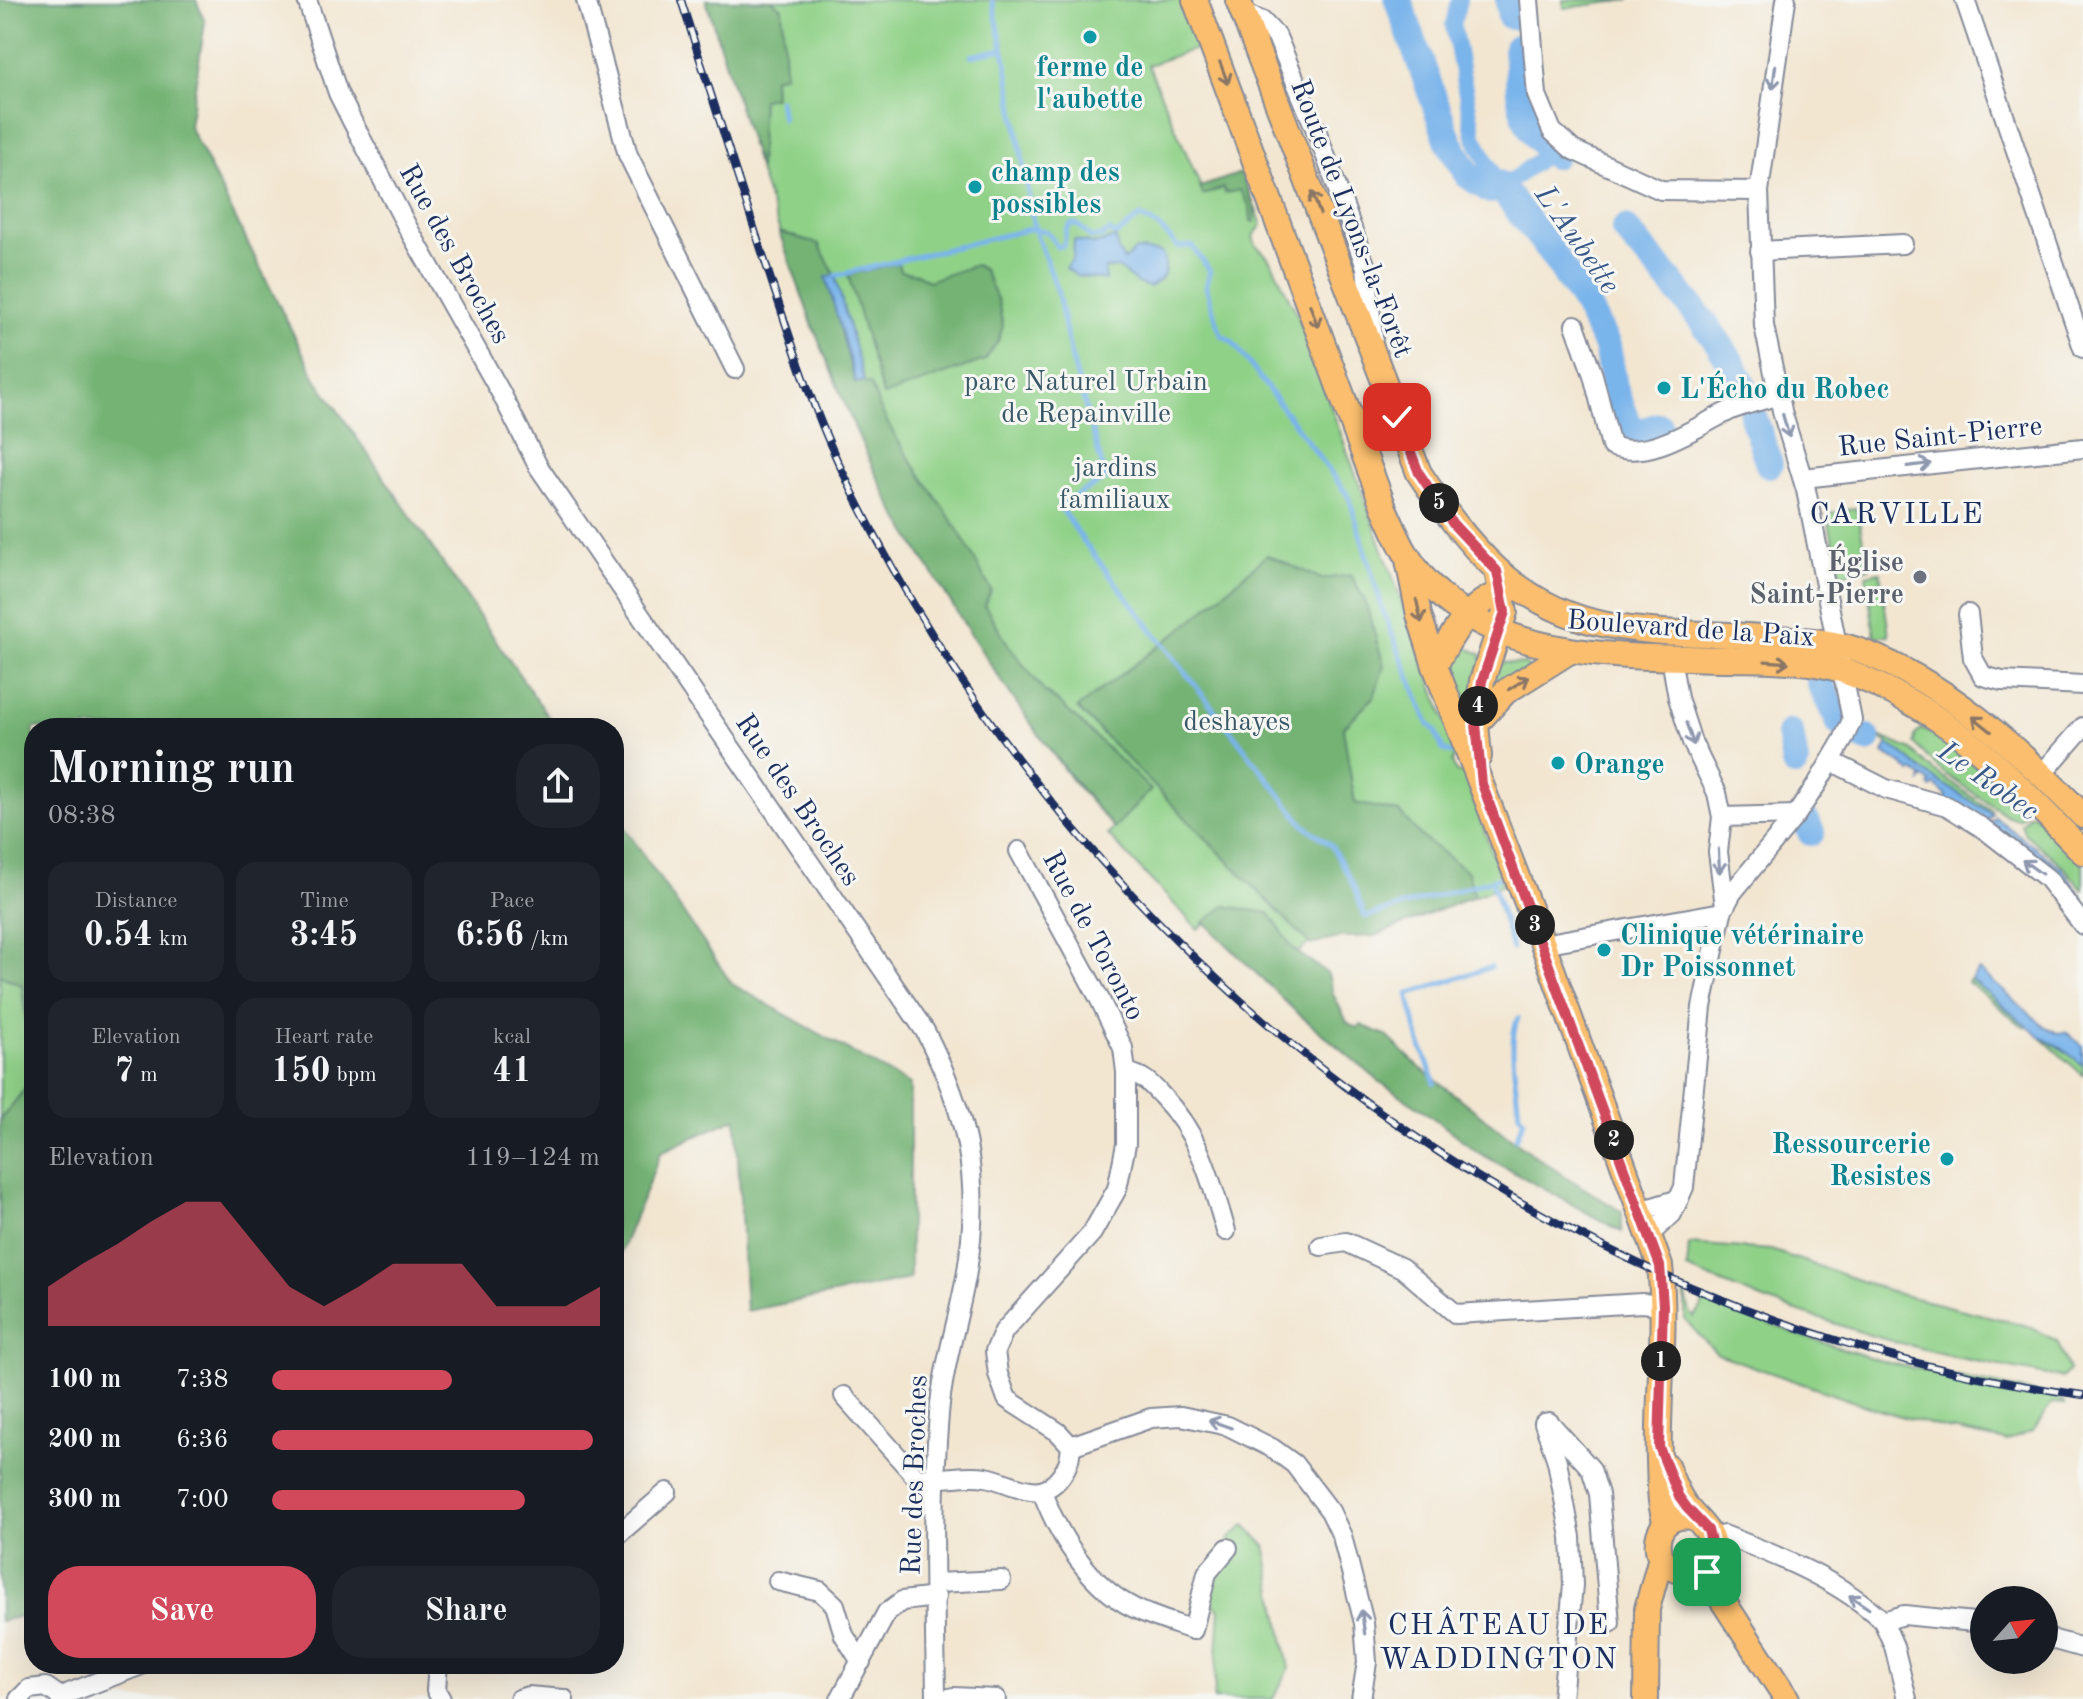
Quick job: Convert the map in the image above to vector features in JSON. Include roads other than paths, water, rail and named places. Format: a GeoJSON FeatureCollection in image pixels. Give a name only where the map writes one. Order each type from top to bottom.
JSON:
{"type":"FeatureCollection","features":[{"type":"Feature","properties":{"kind":"main road"},"geometry":{"type":"LineString","coordinates":[[1195,0],[1384,508],[1406,554],[1419,615],[1435,666],[1543,944],[1660,1266],[1663,1305],[1659,1447],[1660,1487],[1666,1523]]}},
{"type":"Feature","properties":{"kind":"main road","name":"Route de Lyons-la-Forêt"},"geometry":{"type":"LineString","coordinates":[[1241,7],[1419,473],[1453,524],[1505,583]]}},
{"type":"Feature","properties":{"kind":"main road","name":"Boulevard de la Paix"},"geometry":{"type":"LineString","coordinates":[[1406,554],[1444,597],[1498,633],[1533,645],[1570,651],[1815,664],[1841,669],[1910,700],[1946,723],[1979,748],[2083,852]]}},
{"type":"Feature","properties":{"kind":"main road"},"geometry":{"type":"LineString","coordinates":[[1435,666],[1452,633],[1467,613],[1505,583]]}},
{"type":"Feature","properties":{"kind":"main road"},"geometry":{"type":"LineString","coordinates":[[1482,784],[1476,724],[1482,681],[1505,612],[1505,583]]}},
{"type":"Feature","properties":{"kind":"main road","name":"Boulevard de la Paix"},"geometry":{"type":"LineString","coordinates":[[1505,583],[1555,608],[1606,625],[1837,645],[1859,651],[1901,669],[1953,699],[2042,774],[2083,816]]}},
{"type":"Feature","properties":{"kind":"main road"},"geometry":{"type":"LineString","coordinates":[[1476,724],[1505,692],[1570,651]]}},
{"type":"Feature","properties":{"kind":"main road"},"geometry":{"type":"LineString","coordinates":[[2023,791],[2042,774]]}},
{"type":"Feature","properties":{"kind":"main road"},"geometry":{"type":"LineString","coordinates":[[1646,1699],[1645,1633],[1650,1594],[1688,1559],[1708,1530],[1674,1487],[1659,1447]]}},
{"type":"Feature","properties":{"kind":"main road"},"geometry":{"type":"LineString","coordinates":[[1696,1518],[1680,1516],[1666,1523],[1658,1536],[1688,1559],[1717,1592],[1787,1699]]}},
{"type":"Feature","properties":{"kind":"street","name":"Rue des Broches"},"geometry":{"type":"LineString","coordinates":[[307,0],[338,93],[538,466],[900,992],[945,1069],[959,1107],[974,1188],[967,1273],[946,1356],[939,1412],[937,1699]]}},
{"type":"Feature","properties":{"kind":"street"},"geometry":{"type":"LineString","coordinates":[[586,0],[628,155],[735,369]]}},
{"type":"Feature","properties":{"kind":"street"},"geometry":{"type":"LineString","coordinates":[[1529,0],[1537,95],[1552,131],[1573,150],[1661,190],[1759,191]]}},
{"type":"Feature","properties":{"kind":"street"},"geometry":{"type":"LineString","coordinates":[[1543,944],[1723,909],[1796,815],[1831,761],[1852,720],[1803,478],[1778,396],[1766,343],[1759,191],[1786,0]]}},
{"type":"Feature","properties":{"kind":"street"},"geometry":{"type":"LineString","coordinates":[[1965,0],[2083,348]]}},
{"type":"Feature","properties":{"kind":"street"},"geometry":{"type":"LineString","coordinates":[[1760,251],[1903,244]]}},
{"type":"Feature","properties":{"kind":"street"},"geometry":{"type":"LineString","coordinates":[[1575,325],[1593,375],[1611,446],[1625,451],[1649,448],[1733,409],[1778,396]]}},
{"type":"Feature","properties":{"kind":"street","name":"Rue Saint-Pierre"},"geometry":{"type":"LineString","coordinates":[[1803,478],[2083,448]]}},
{"type":"Feature","properties":{"kind":"street"},"geometry":{"type":"LineString","coordinates":[[1968,614],[1973,658],[1983,676],[2002,681],[2083,685]]}},
{"type":"Feature","properties":{"kind":"street"},"geometry":{"type":"LineString","coordinates":[[1649,1235],[1672,1214],[1684,1187],[1702,1007],[1723,909],[1718,852],[1722,817],[1717,793],[1692,742],[1678,698],[1671,658]]}},
{"type":"Feature","properties":{"kind":"street"},"geometry":{"type":"LineString","coordinates":[[2042,774],[2083,727]]}},
{"type":"Feature","properties":{"kind":"street"},"geometry":{"type":"LineString","coordinates":[[1831,761],[1886,789],[1947,806],[1984,829],[2047,878],[2083,925]]}},
{"type":"Feature","properties":{"kind":"street"},"geometry":{"type":"LineString","coordinates":[[1722,817],[1796,815]]}},
{"type":"Feature","properties":{"kind":"street","name":"Rue de Toronto"},"geometry":{"type":"LineString","coordinates":[[1019,851],[1099,998],[1123,1048],[1126,1072],[1126,1144],[1117,1189],[1092,1233],[1004,1331],[995,1351],[998,1374],[1007,1399],[1058,1432],[1071,1446]]}},
{"type":"Feature","properties":{"kind":"street"},"geometry":{"type":"LineString","coordinates":[[1126,1072],[1144,1077],[1193,1134],[1226,1231]]}},
{"type":"Feature","properties":{"kind":"street"},"geometry":{"type":"LineString","coordinates":[[1640,1211],[1679,1199]]}},
{"type":"Feature","properties":{"kind":"street"},"geometry":{"type":"LineString","coordinates":[[1321,1246],[1346,1242],[1402,1268],[1456,1314],[1642,1303],[1663,1305]]}},
{"type":"Feature","properties":{"kind":"street"},"geometry":{"type":"LineString","coordinates":[[844,1396],[916,1477],[987,1477],[1027,1491],[1042,1491],[1054,1485],[1067,1467],[1071,1446],[1151,1418],[1181,1416],[1205,1419],[1247,1435],[1294,1464],[1330,1511],[1342,1536],[1364,1623],[1367,1662],[1361,1699]]}},
{"type":"Feature","properties":{"kind":"street"},"geometry":{"type":"LineString","coordinates":[[1562,1699],[1573,1585],[1571,1537],[1557,1461],[1544,1423],[1553,1425],[1591,1469],[1599,1494],[1610,1623]]}},
{"type":"Feature","properties":{"kind":"street"},"geometry":{"type":"LineString","coordinates":[[1042,1491],[1052,1520],[1073,1553],[1105,1587],[1132,1607],[1193,1630],[1207,1573],[1228,1548]]}},
{"type":"Feature","properties":{"kind":"street"},"geometry":{"type":"LineString","coordinates":[[624,1529],[667,1492]]}},
{"type":"Feature","properties":{"kind":"street"},"geometry":{"type":"LineString","coordinates":[[1688,1559],[1724,1535],[1802,1569],[1861,1601],[1883,1621],[1894,1646],[1907,1699]]}},
{"type":"Feature","properties":{"kind":"street"},"geometry":{"type":"LineString","coordinates":[[840,1699],[887,1612],[902,1601],[936,1590],[1001,1580]]}},
{"type":"Feature","properties":{"kind":"street"},"geometry":{"type":"LineString","coordinates":[[778,1581],[820,1591],[835,1605],[844,1635],[861,1662]]}},
{"type":"Feature","properties":{"kind":"street"},"geometry":{"type":"LineString","coordinates":[[1883,1621],[1904,1615],[1970,1622]]}},
{"type":"Feature","properties":{"kind":"street"},"geometry":{"type":"LineString","coordinates":[[2058,1641],[2083,1648]]}},
{"type":"Feature","properties":{"kind":"street"},"geometry":{"type":"LineString","coordinates":[[19,1699],[29,1689],[46,1687],[61,1698],[118,1674]]}},
{"type":"Feature","properties":{"kind":"street"},"geometry":{"type":"LineString","coordinates":[[437,1674],[436,1690],[441,1699]]}},
{"type":"Feature","properties":{"kind":"street"},"geometry":{"type":"LineString","coordinates":[[519,1699],[528,1696],[564,1699]]}},
{"type":"Feature","properties":{"kind":"street"},"geometry":{"type":"LineString","coordinates":[[946,1699],[996,1699]]}},
{"type":"Feature","properties":{"kind":"water"},"geometry":{"type":"Polygon","coordinates":[[[1116,238],[1117,248],[1124,260],[1136,250],[1161,252],[1165,268],[1159,281],[1149,287],[1137,283],[1118,268],[1105,269],[1105,280],[1077,276],[1066,268],[1073,258],[1074,240],[1093,244],[1116,238]]]}},
{"type":"Feature","properties":{"kind":"water"},"geometry":{"type":"Polygon","coordinates":[[[835,276],[864,381],[856,383],[826,277],[835,276]]]}},
{"type":"Feature","properties":{"kind":"water"},"geometry":{"type":"Polygon","coordinates":[[[1887,744],[1927,774],[1992,814],[1986,822],[1945,800],[1947,796],[1935,785],[1932,788],[1924,778],[1921,781],[1922,777],[1883,753],[1887,744]]]}},
{"type":"Feature","properties":{"kind":"water"},"geometry":{"type":"Polygon","coordinates":[[[1995,817],[2061,868],[2083,898],[2083,912],[2054,872],[1990,824],[1995,817]]]}},
{"type":"Feature","properties":{"kind":"water"},"geometry":{"type":"Polygon","coordinates":[[[1979,970],[2044,1026],[2057,1033],[2066,1032],[2082,1045],[2083,1065],[2060,1047],[2040,1037],[1971,979],[1979,970]]]}},
{"type":"Feature","properties":{"kind":"waterway"},"geometry":{"type":"LineString","coordinates":[[992,0],[1006,61],[1034,228],[1048,232],[1057,247],[1064,245],[1066,230],[1071,224],[1077,224],[1091,238],[1110,231],[1114,235],[1141,217],[1159,227],[1178,247],[1192,246],[1210,271],[1206,287],[1221,335],[1233,342],[1349,497],[1384,614],[1429,725],[1435,730],[1443,750],[1452,753]]}},
{"type":"Feature","properties":{"kind":"waterway","name":"L'Aubette"},"geometry":{"type":"LineString","coordinates":[[1398,0],[1449,142],[1468,175],[1490,190],[1498,184],[1547,246],[1585,303],[1607,346],[1614,387],[1629,427],[1641,432],[1659,426]]}},
{"type":"Feature","properties":{"kind":"waterway"},"geometry":{"type":"LineString","coordinates":[[1459,0],[1453,25],[1474,136],[1498,184]]}},
{"type":"Feature","properties":{"kind":"waterway","name":"Le Robec"},"geometry":{"type":"LineString","coordinates":[[1509,0],[1511,16]]}},
{"type":"Feature","properties":{"kind":"waterway","name":"Le Robec"},"geometry":{"type":"LineString","coordinates":[[1517,48],[1520,94],[1527,119],[1533,131],[1554,155]]}},
{"type":"Feature","properties":{"kind":"waterway"},"geometry":{"type":"LineString","coordinates":[[971,56],[1002,49]]}},
{"type":"Feature","properties":{"kind":"waterway"},"geometry":{"type":"LineString","coordinates":[[779,100],[782,119]]}},
{"type":"Feature","properties":{"kind":"waterway"},"geometry":{"type":"LineString","coordinates":[[1501,189],[1550,151]]}},
{"type":"Feature","properties":{"kind":"waterway"},"geometry":{"type":"LineString","coordinates":[[835,276],[1034,228],[1057,289],[1071,356],[1106,479],[1059,505],[1084,542],[1304,825],[1331,845],[1351,880],[1365,917],[1498,878]]}},
{"type":"Feature","properties":{"kind":"waterway","name":"Le Robec"},"geometry":{"type":"LineString","coordinates":[[1625,229],[1709,329],[1746,393]]}},
{"type":"Feature","properties":{"kind":"waterway","name":"Le Robec"},"geometry":{"type":"LineString","coordinates":[[1753,416],[1769,464]]}},
{"type":"Feature","properties":{"kind":"waterway","name":"Le Robec"},"geometry":{"type":"LineString","coordinates":[[1820,683],[1840,723]]}},
{"type":"Feature","properties":{"kind":"waterway","name":"L'Aubette"},"geometry":{"type":"LineString","coordinates":[[1790,733],[1795,763]]}},
{"type":"Feature","properties":{"kind":"waterway","name":"Le Robec"},"geometry":{"type":"LineString","coordinates":[[1858,735],[1867,739]]}},
{"type":"Feature","properties":{"kind":"waterway","name":"L'Aubette"},"geometry":{"type":"LineString","coordinates":[[1805,820],[1811,832]]}},
{"type":"Feature","properties":{"kind":"waterway"},"geometry":{"type":"LineString","coordinates":[[1492,881],[1512,949]]}},
{"type":"Feature","properties":{"kind":"waterway"},"geometry":{"type":"LineString","coordinates":[[1435,1083],[1420,1043],[1408,994],[1491,967]]}},
{"type":"Feature","properties":{"kind":"waterway"},"geometry":{"type":"LineString","coordinates":[[1516,1138],[1524,1120],[1519,1114],[1514,1065],[1513,1039],[1518,1018]]}},
{"type":"Feature","properties":{"kind":"railway"},"geometry":{"type":"LineString","coordinates":[[681,0],[795,351],[838,462],[936,640],[1054,805],[1191,954],[1344,1085],[1512,1197],[1692,1287],[1883,1354],[2083,1395]]}},
{"type":"Feature","properties":{"kind":"place","name":"ferme de l'aubette"},"geometry":{"type":"Point","coordinates":[1090,37]}},
{"type":"Feature","properties":{"kind":"place","name":"champ des possibles"},"geometry":{"type":"Point","coordinates":[975,187]}},
{"type":"Feature","properties":{"kind":"place","name":"L'Écho du Robec"},"geometry":{"type":"Point","coordinates":[1664,388]}},
{"type":"Feature","properties":{"kind":"place","name":"Église Saint-Pierre"},"geometry":{"type":"Point","coordinates":[1920,577]}},
{"type":"Feature","properties":{"kind":"place","name":"Orange"},"geometry":{"type":"Point","coordinates":[1558,763]}},
{"type":"Feature","properties":{"kind":"place","name":"Clinique vétérinaire Dr Poissonnet"},"geometry":{"type":"Point","coordinates":[1604,950]}},
{"type":"Feature","properties":{"kind":"place","name":"Ressourcerie Resistes"},"geometry":{"type":"Point","coordinates":[1947,1159]}},
{"type":"Feature","properties":{"kind":"district","name":"CARVILLE"},"geometry":{"type":"Point","coordinates":[1897,513]}},
{"type":"Feature","properties":{"kind":"district","name":"CHÂTEAU DE WADDINGTON"},"geometry":{"type":"Point","coordinates":[1499,1641]}},
{"type":"Feature","properties":{"kind":"park label","name":"parc Naturel Urbain de Repainville"},"geometry":{"type":"Point","coordinates":[1086,396]}},
{"type":"Feature","properties":{"kind":"park label","name":"jardins familiaux"},"geometry":{"type":"Point","coordinates":[1115,482]}},
{"type":"Feature","properties":{"kind":"park label","name":"deshayes"},"geometry":{"type":"Point","coordinates":[1237,720]}}]}
